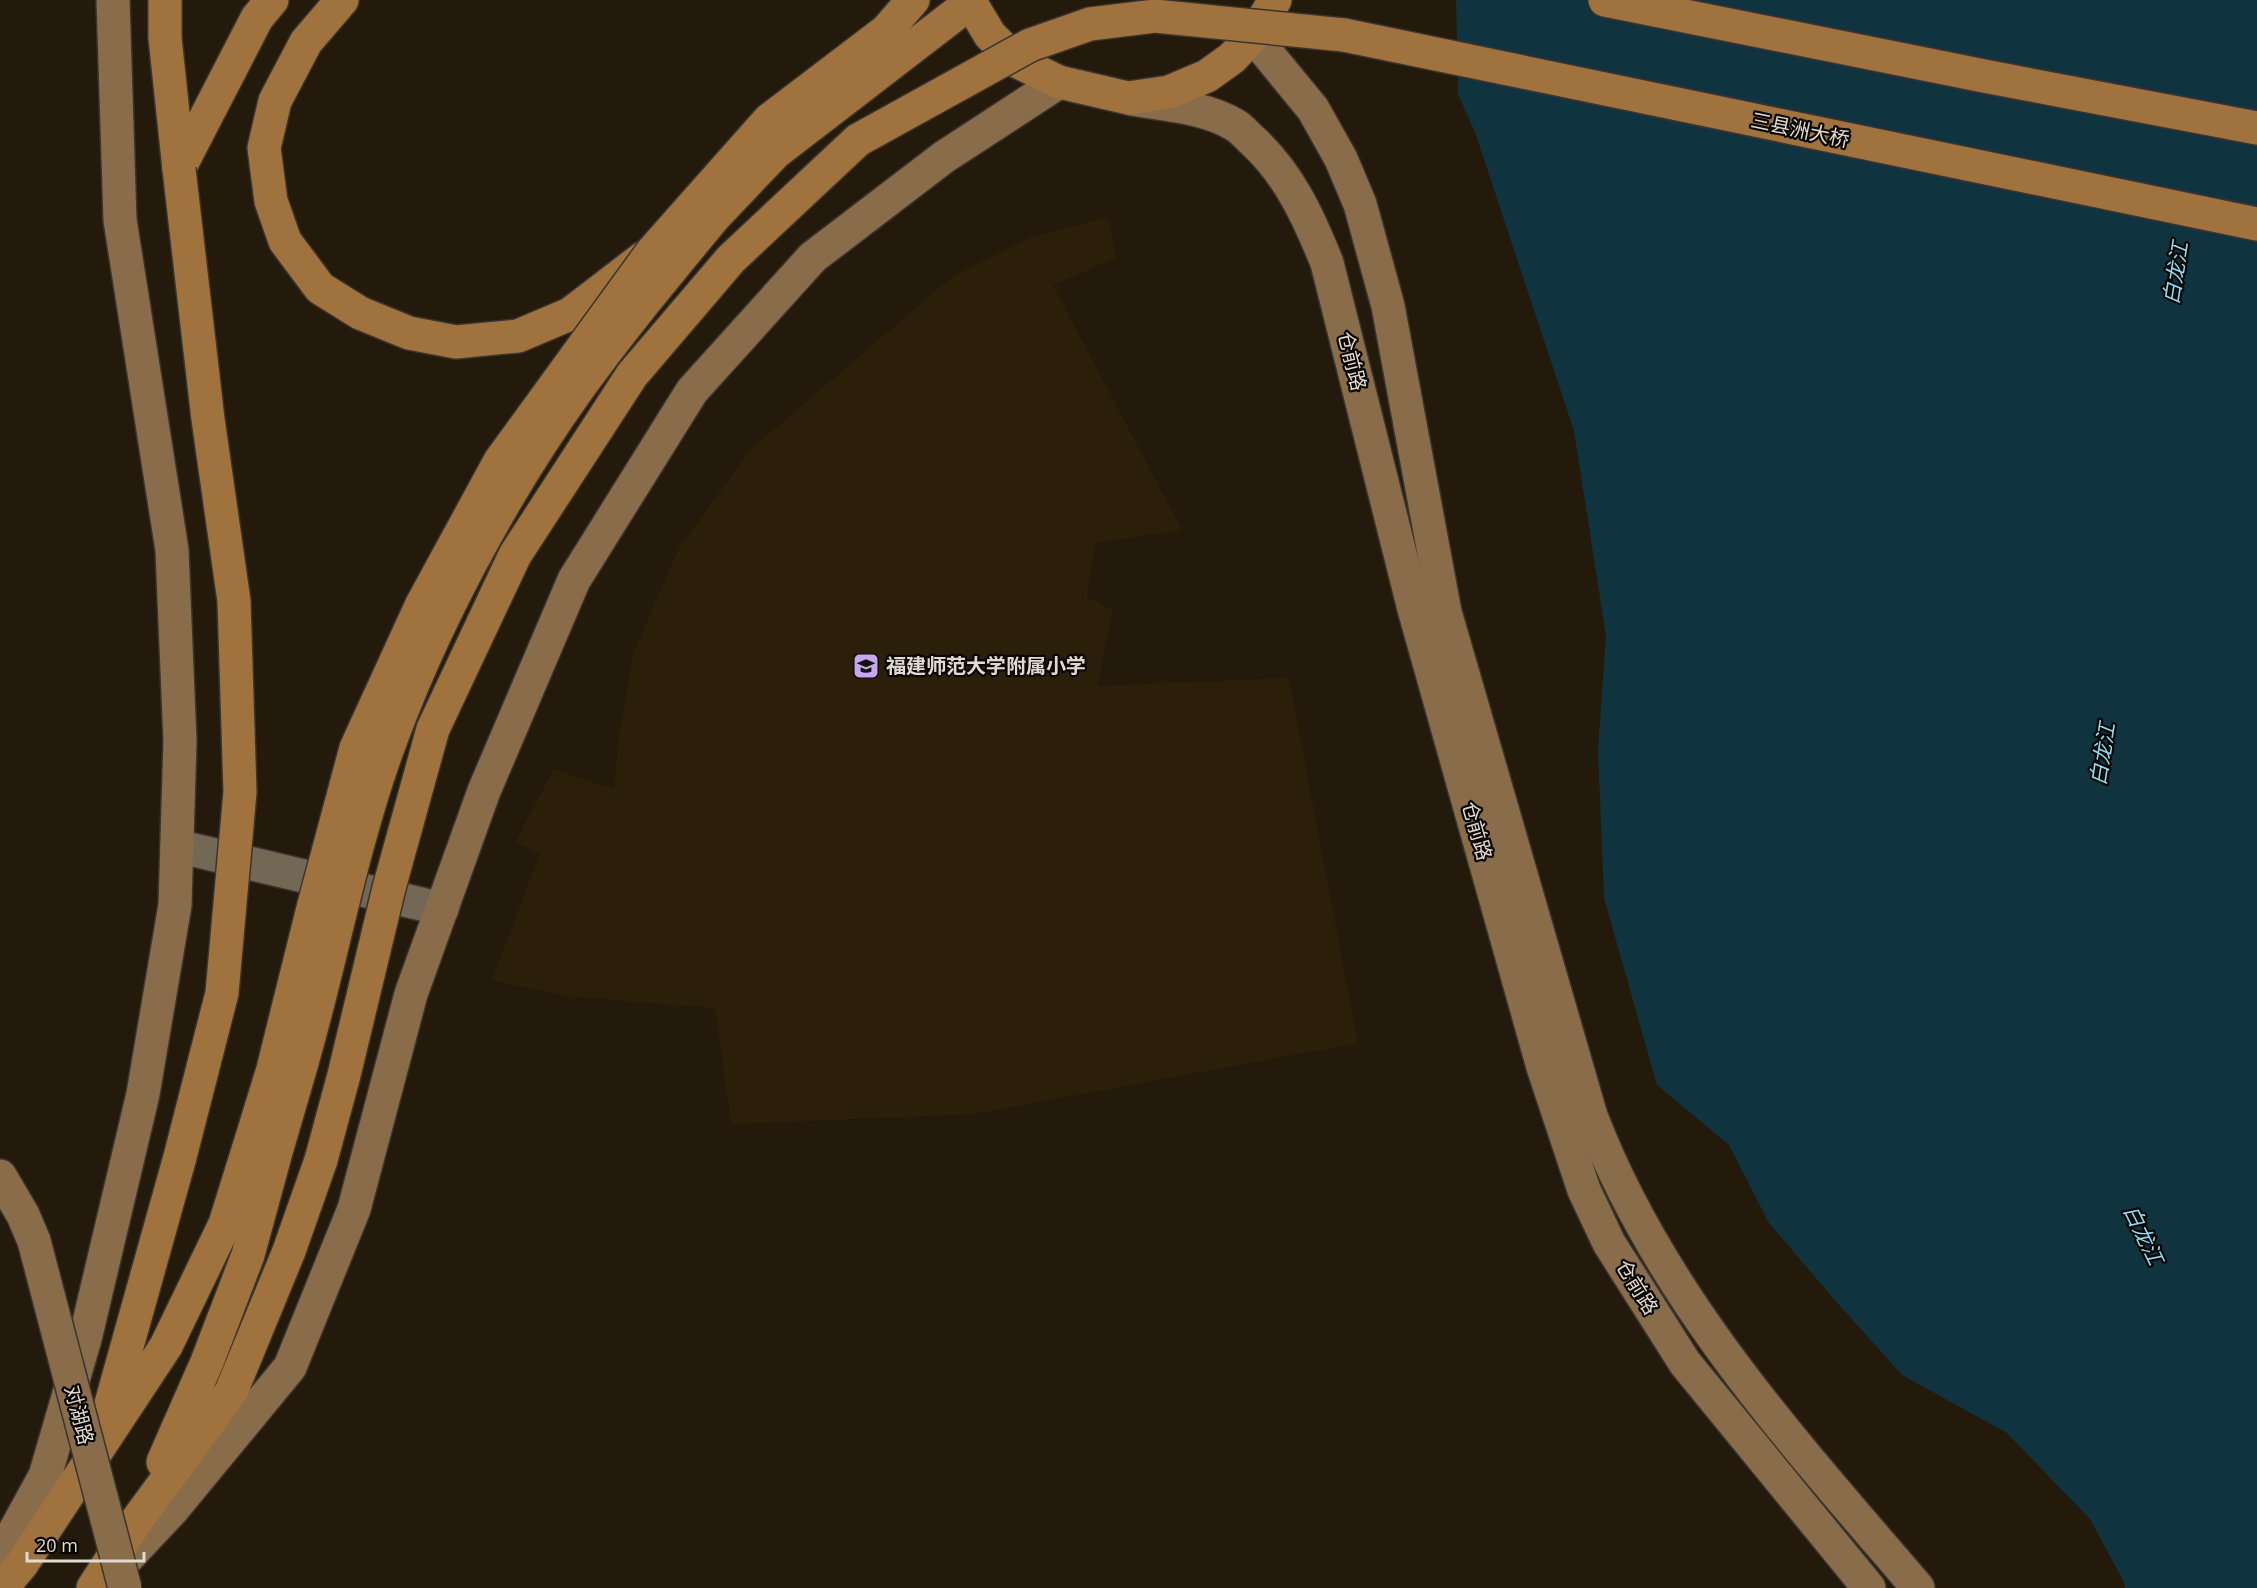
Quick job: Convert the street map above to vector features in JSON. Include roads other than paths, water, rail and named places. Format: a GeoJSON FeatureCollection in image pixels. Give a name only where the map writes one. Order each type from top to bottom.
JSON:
{"type":"FeatureCollection","features":[{"type":"Feature","properties":{"kind":"main road"},"geometry":{"type":"LineString","coordinates":[[99,1446],[180,1157],[222,993],[240,792],[234,601],[208,419],[179,169],[165,38],[165,0]]}},
{"type":"Feature","properties":{"kind":"main road"},"geometry":{"type":"LineString","coordinates":[[179,169],[257,18],[272,0]]}},
{"type":"Feature","properties":{"kind":"main road"},"geometry":{"type":"LineString","coordinates":[[342,0],[306,42],[275,101],[264,148],[271,201],[285,241],[320,288],[360,313],[409,333],[456,342],[518,336],[570,314],[970,2],[990,35],[1016,61],[1059,82],[1128,98],[1169,92],[1207,76],[1232,58],[1253,36],[1275,0]]}},
{"type":"Feature","properties":{"kind":"main road"},"geometry":{"type":"LineString","coordinates":[[2,1588],[22,1564],[166,1346],[262,1149],[312,1025],[348,881],[385,757],[431,643],[497,515],[577,391],[654,289],[769,120],[886,31],[914,0]]}},
{"type":"Feature","properties":{"kind":"main road"},"geometry":{"type":"LineString","coordinates":[[1195,0],[1344,35]]}},
{"type":"Feature","properties":{"kind":"main road"},"geometry":{"type":"LineString","coordinates":[[1605,0],[1977,75],[2257,128]]}},
{"type":"Feature","properties":{"kind":"main road"},"geometry":{"type":"LineString","coordinates":[[93,1588],[135,1524],[231,1392],[290,1251],[321,1160],[389,888],[434,729],[515,555],[632,375],[731,259],[858,140],[1030,45],[1090,24],[1155,16],[1344,35]]}},
{"type":"Feature","properties":{"kind":"main road","name":"三县洲大桥"},"geometry":{"type":"LineString","coordinates":[[1344,35],[2257,224]]}},
{"type":"Feature","properties":{"kind":"main road"},"geometry":{"type":"LineString","coordinates":[[135,1524],[211,1352],[248,1255],[273,1069],[356,748],[421,606],[500,461],[652,252]]}},
{"type":"Feature","properties":{"kind":"street"},"geometry":{"type":"LineString","coordinates":[[0,1558],[45,1476],[85,1339],[143,1094],[175,904],[180,741],[172,550],[120,220],[113,0]]}},
{"type":"Feature","properties":{"kind":"street","name":"仓前路"},"geometry":{"type":"LineString","coordinates":[[1253,36],[1313,109],[1341,159],[1360,204],[1388,306],[1445,612],[1591,1116],[1609,1162],[1652,1241],[1700,1320],[1767,1408],[1918,1588]]}},
{"type":"Feature","properties":{"kind":"street"},"geometry":{"type":"LineString","coordinates":[[99,1588],[173,1509],[290,1367],[354,1209],[411,994],[484,791],[574,580],[692,391],[813,258],[944,157],[1059,82]]}},
{"type":"Feature","properties":{"kind":"street","name":"仓前路"},"geometry":{"type":"LineString","coordinates":[[1128,98],[1199,110],[1236,126],[1269,155],[1310,221],[1327,262],[1414,609],[1543,1067],[1584,1190],[1609,1243],[1685,1363],[1869,1588]]}},
{"type":"Feature","properties":{"kind":"street"},"geometry":{"type":"LineString","coordinates":[[177,846],[442,909]]}},
{"type":"Feature","properties":{"kind":"street","name":"对湖路"},"geometry":{"type":"LineString","coordinates":[[0,1176],[23,1215],[34,1241],[125,1588]]}},
{"type":"Feature","properties":{"kind":"water","name":"白龙江"},"geometry":{"type":"Polygon","coordinates":[[[1456,0],[2257,0],[2257,1588],[2125,1588],[2124,1582],[2090,1519],[2007,1433],[1902,1375],[1769,1223],[1729,1145],[1657,1085],[1604,898],[1598,750],[1606,636],[1574,431],[1475,132],[1458,94],[1456,0]]]}},
{"type":"Feature","properties":{"kind":"place","name":"福建师范大学附属小学"},"geometry":{"type":"Point","coordinates":[866,666]}}]}
